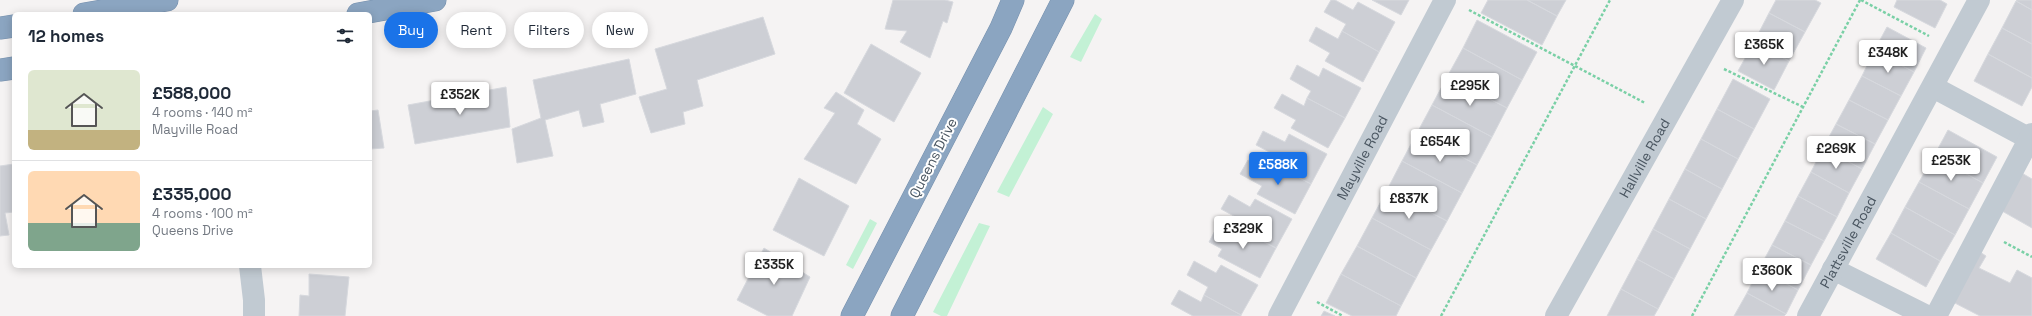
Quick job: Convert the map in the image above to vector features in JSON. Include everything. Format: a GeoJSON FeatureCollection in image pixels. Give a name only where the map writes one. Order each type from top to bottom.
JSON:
{"type":"FeatureCollection","features":[{"type":"Feature","properties":{"kind":"highway"},"geometry":{"type":"LineString","coordinates":[[96,12],[167,0]]}},
{"type":"Feature","properties":{"kind":"highway"},"geometry":{"type":"LineString","coordinates":[[369,12],[435,0]]}},
{"type":"Feature","properties":{"kind":"highway","name":"Queens Drive"},"geometry":{"type":"LineString","coordinates":[[852,316],[1001,28],[1013,0]]}},
{"type":"Feature","properties":{"kind":"highway"},"geometry":{"type":"LineString","coordinates":[[902,316],[1063,0]]}},
{"type":"Feature","properties":{"kind":"highway"},"geometry":{"type":"LineString","coordinates":[[0,28],[12,26]]}},
{"type":"Feature","properties":{"kind":"highway"},"geometry":{"type":"LineString","coordinates":[[0,70],[12,68]]}},
{"type":"Feature","properties":{"kind":"street","name":"Hallville Road"},"geometry":{"type":"LineString","coordinates":[[1556,316],[1733,0]]}},
{"type":"Feature","properties":{"kind":"street","name":"Plattsville Road"},"geometry":{"type":"LineString","coordinates":[[1808,316],[1933,87],[1978,0]]}},
{"type":"Feature","properties":{"kind":"street","name":"Mayville Road"},"geometry":{"type":"LineString","coordinates":[[1279,316],[1454,4]]}},
{"type":"Feature","properties":{"kind":"street"},"geometry":{"type":"LineString","coordinates":[[1933,87],[2031,138],[1936,316]]}},
{"type":"Feature","properties":{"kind":"street"},"geometry":{"type":"LineString","coordinates":[[250,268],[254,300],[254,316]]}},
{"type":"Feature","properties":{"kind":"street"},"geometry":{"type":"LineString","coordinates":[[1833,269],[1926,316]]}},
{"type":"Feature","properties":{"kind":"path"},"geometry":{"type":"LineString","coordinates":[[1441,316],[1610,0]]}},
{"type":"Feature","properties":{"kind":"path"},"geometry":{"type":"LineString","coordinates":[[1692,316],[1860,0],[1953,48]]}},
{"type":"Feature","properties":{"kind":"path"},"geometry":{"type":"LineString","coordinates":[[1454,4],[1575,65],[1668,116]]}},
{"type":"Feature","properties":{"kind":"path"},"geometry":{"type":"LineString","coordinates":[[1701,57],[1803,107]]}},
{"type":"Feature","properties":{"kind":"green space"},"geometry":{"type":"Polygon","coordinates":[[[1095,14],[1102,19],[1081,62],[1070,57],[1095,14]]]}},
{"type":"Feature","properties":{"kind":"green space"},"geometry":{"type":"Polygon","coordinates":[[[1043,107],[1053,114],[1009,197],[997,192],[1043,107]]]}},
{"type":"Feature","properties":{"kind":"green space"},"geometry":{"type":"Polygon","coordinates":[[[870,219],[877,223],[853,269],[846,265],[870,219]]]}},
{"type":"Feature","properties":{"kind":"green space"},"geometry":{"type":"Polygon","coordinates":[[[979,223],[990,226],[947,316],[941,316],[933,312],[979,223]]]}},
{"type":"Feature","properties":{"kind":"building"},"geometry":{"type":"Polygon","coordinates":[[[893,0],[945,0],[953,2],[947,23],[943,21],[930,58],[900,42],[907,31],[885,29],[893,0]]]}},
{"type":"Feature","properties":{"kind":"building"},"geometry":{"type":"Polygon","coordinates":[[[1331,0],[1335,0],[1353,10],[1358,2],[1395,22],[1379,52],[1342,31],[1346,24],[1324,12],[1331,0]]]}},
{"type":"Feature","properties":{"kind":"building"},"geometry":{"type":"Polygon","coordinates":[[[1372,0],[1409,0],[1401,15],[1372,0]]]}},
{"type":"Feature","properties":{"kind":"building"},"geometry":{"type":"Polygon","coordinates":[[[1488,0],[1527,0],[1557,16],[1542,45],[1481,13],[1488,0]]]}},
{"type":"Feature","properties":{"kind":"building"},"geometry":{"type":"Polygon","coordinates":[[[1527,0],[1566,0],[1557,16],[1527,0]]]}},
{"type":"Feature","properties":{"kind":"building"},"geometry":{"type":"Polygon","coordinates":[[[1776,0],[1815,0],[1821,3],[1805,32],[1769,13],[1776,0]]]}},
{"type":"Feature","properties":{"kind":"building"},"geometry":{"type":"Polygon","coordinates":[[[1897,0],[1940,0],[1947,4],[1935,28],[1894,7],[1897,0]]]}},
{"type":"Feature","properties":{"kind":"building"},"geometry":{"type":"Polygon","coordinates":[[[2032,0],[2032,10],[2016,1],[2032,0]]]}},
{"type":"Feature","properties":{"kind":"building"},"geometry":{"type":"Polygon","coordinates":[[[2016,1],[2032,10],[2032,44],[2002,28],[2016,1]]]}},
{"type":"Feature","properties":{"kind":"building"},"geometry":{"type":"Polygon","coordinates":[[[1769,13],[1805,32],[1789,61],[1754,42],[1769,13]]]}},
{"type":"Feature","properties":{"kind":"building"},"geometry":{"type":"Polygon","coordinates":[[[763,17],[775,54],[697,80],[703,106],[683,112],[685,124],[651,133],[639,97],[667,89],[655,49],[763,17]]]}},
{"type":"Feature","properties":{"kind":"building"},"geometry":{"type":"Polygon","coordinates":[[[1477,20],[1537,52],[1522,80],[1463,48],[1477,20]]]}},
{"type":"Feature","properties":{"kind":"building"},"geometry":{"type":"Polygon","coordinates":[[[1316,27],[1338,39],[1342,31],[1379,52],[1363,82],[1325,61],[1330,53],[1309,41],[1316,27]]]}},
{"type":"Feature","properties":{"kind":"building"},"geometry":{"type":"Polygon","coordinates":[[[1887,27],[1926,48],[1914,72],[1874,51],[1887,27]]]}},
{"type":"Feature","properties":{"kind":"building"},"geometry":{"type":"Polygon","coordinates":[[[2002,28],[2032,44],[2032,78],[1988,54],[2002,28]]]}},
{"type":"Feature","properties":{"kind":"building"},"geometry":{"type":"Polygon","coordinates":[[[1754,42],[1789,61],[1774,90],[1738,71],[1754,42]]]}},
{"type":"Feature","properties":{"kind":"building"},"geometry":{"type":"Polygon","coordinates":[[[871,44],[921,73],[894,122],[844,93],[871,44]]]}},
{"type":"Feature","properties":{"kind":"building"},"geometry":{"type":"Polygon","coordinates":[[[1463,48],[1522,80],[1507,108],[1447,77],[1463,48]]]}},
{"type":"Feature","properties":{"kind":"building"},"geometry":{"type":"Polygon","coordinates":[[[1874,51],[1914,72],[1901,96],[1862,76],[1874,51]]]}},
{"type":"Feature","properties":{"kind":"building"},"geometry":{"type":"Polygon","coordinates":[[[1988,54],[2032,78],[2032,87],[2022,106],[1974,81],[1988,54]]]}},
{"type":"Feature","properties":{"kind":"building"},"geometry":{"type":"Polygon","coordinates":[[[629,59],[636,94],[600,104],[604,122],[583,127],[579,110],[545,120],[553,156],[517,163],[512,129],[541,118],[533,80],[629,59]]]}},
{"type":"Feature","properties":{"kind":"building"},"geometry":{"type":"Polygon","coordinates":[[[1297,65],[1319,77],[1323,68],[1361,88],[1345,118],[1307,98],[1311,91],[1290,79],[1297,65]]]}},
{"type":"Feature","properties":{"kind":"building"},"geometry":{"type":"Polygon","coordinates":[[[1862,76],[1901,96],[1888,120],[1849,100],[1862,76]]]}},
{"type":"Feature","properties":{"kind":"building"},"geometry":{"type":"Polygon","coordinates":[[[1447,77],[1507,108],[1492,137],[1432,105],[1447,77]]]}},
{"type":"Feature","properties":{"kind":"building"},"geometry":{"type":"Polygon","coordinates":[[[1733,79],[1770,99],[1754,129],[1717,109],[1733,79]]]}},
{"type":"Feature","properties":{"kind":"building"},"geometry":{"type":"Polygon","coordinates":[[[506,87],[510,127],[415,144],[408,105],[506,87]]]}},
{"type":"Feature","properties":{"kind":"building"},"geometry":{"type":"Polygon","coordinates":[[[836,92],[864,110],[857,124],[881,139],[856,184],[804,159],[835,113],[824,108],[836,92]]]}},
{"type":"Feature","properties":{"kind":"building"},"geometry":{"type":"Polygon","coordinates":[[[1282,94],[1304,106],[1307,98],[1345,118],[1328,148],[1291,128],[1296,120],[1274,108],[1282,94]]]}},
{"type":"Feature","properties":{"kind":"building"},"geometry":{"type":"Polygon","coordinates":[[[1849,100],[1888,120],[1875,144],[1836,124],[1849,100]]]}},
{"type":"Feature","properties":{"kind":"building"},"geometry":{"type":"Polygon","coordinates":[[[1432,105],[1492,137],[1477,165],[1417,133],[1432,105]]]}},
{"type":"Feature","properties":{"kind":"building"},"geometry":{"type":"Polygon","coordinates":[[[1717,109],[1754,129],[1738,159],[1701,139],[1717,109]]]}},
{"type":"Feature","properties":{"kind":"building"},"geometry":{"type":"Polygon","coordinates":[[[378,110],[384,148],[372,149],[372,111],[378,110]]]}},
{"type":"Feature","properties":{"kind":"building"},"geometry":{"type":"Polygon","coordinates":[[[1836,124],[1875,144],[1862,169],[1823,148],[1836,124]]]}},
{"type":"Feature","properties":{"kind":"building"},"geometry":{"type":"Polygon","coordinates":[[[1948,130],[1997,157],[1983,183],[1934,156],[1948,130]]]}},
{"type":"Feature","properties":{"kind":"building"},"geometry":{"type":"Polygon","coordinates":[[[1263,131],[1285,142],[1289,134],[1327,154],[1311,184],[1273,164],[1277,156],[1256,145],[1263,131]]]}},
{"type":"Feature","properties":{"kind":"building"},"geometry":{"type":"Polygon","coordinates":[[[1417,133],[1477,165],[1462,193],[1402,161],[1417,133]]]}},
{"type":"Feature","properties":{"kind":"building"},"geometry":{"type":"Polygon","coordinates":[[[1701,139],[1738,159],[1722,189],[1685,169],[1701,139]]]}},
{"type":"Feature","properties":{"kind":"building"},"geometry":{"type":"Polygon","coordinates":[[[1823,148],[1862,169],[1849,193],[1811,172],[1823,148]]]}},
{"type":"Feature","properties":{"kind":"building"},"geometry":{"type":"Polygon","coordinates":[[[1934,156],[1983,183],[1969,209],[1919,182],[1934,156]]]}},
{"type":"Feature","properties":{"kind":"building"},"geometry":{"type":"Polygon","coordinates":[[[1248,160],[1269,171],[1273,164],[1311,184],[1295,214],[1257,194],[1262,186],[1240,174],[1248,160]]]}},
{"type":"Feature","properties":{"kind":"building"},"geometry":{"type":"Polygon","coordinates":[[[1402,161],[1462,193],[1447,221],[1387,190],[1402,161]]]}},
{"type":"Feature","properties":{"kind":"building"},"geometry":{"type":"Polygon","coordinates":[[[12,164],[12,212],[5,213],[9,235],[0,236],[0,166],[12,164]]]}},
{"type":"Feature","properties":{"kind":"building"},"geometry":{"type":"Polygon","coordinates":[[[1685,169],[1722,189],[1706,219],[1669,199],[1685,169]]]}},
{"type":"Feature","properties":{"kind":"building"},"geometry":{"type":"Polygon","coordinates":[[[1811,172],[1849,193],[1837,217],[1798,196],[1811,172]]]}},
{"type":"Feature","properties":{"kind":"building"},"geometry":{"type":"Polygon","coordinates":[[[2020,172],[2032,179],[2032,228],[2002,211],[2020,172]]]}},
{"type":"Feature","properties":{"kind":"building"},"geometry":{"type":"Polygon","coordinates":[[[799,178],[849,206],[824,256],[773,230],[799,178]]]}},
{"type":"Feature","properties":{"kind":"building"},"geometry":{"type":"Polygon","coordinates":[[[1919,182],[1969,209],[1955,235],[1905,207],[1919,182]]]}},
{"type":"Feature","properties":{"kind":"building"},"geometry":{"type":"Polygon","coordinates":[[[1387,190],[1447,221],[1431,250],[1372,218],[1387,190]]]}},
{"type":"Feature","properties":{"kind":"building"},"geometry":{"type":"Polygon","coordinates":[[[1229,195],[1250,207],[1255,199],[1292,219],[1276,248],[1239,229],[1243,221],[1221,209],[1229,195]]]}},
{"type":"Feature","properties":{"kind":"building"},"geometry":{"type":"Polygon","coordinates":[[[1798,196],[1837,217],[1824,241],[1785,221],[1798,196]]]}},
{"type":"Feature","properties":{"kind":"building"},"geometry":{"type":"Polygon","coordinates":[[[1669,199],[1706,219],[1690,249],[1653,229],[1669,199]]]}},
{"type":"Feature","properties":{"kind":"building"},"geometry":{"type":"Polygon","coordinates":[[[1905,207],[1955,235],[1940,261],[1891,233],[1905,207]]]}},
{"type":"Feature","properties":{"kind":"building"},"geometry":{"type":"Polygon","coordinates":[[[1372,218],[1431,250],[1416,278],[1357,246],[1372,218]]]}},
{"type":"Feature","properties":{"kind":"building"},"geometry":{"type":"Polygon","coordinates":[[[1785,221],[1824,241],[1811,265],[1772,245],[1785,221]]]}},
{"type":"Feature","properties":{"kind":"building"},"geometry":{"type":"Polygon","coordinates":[[[1219,223],[1237,232],[1239,229],[1276,248],[1260,278],[1218,256],[1222,249],[1209,242],[1219,223]]]}},
{"type":"Feature","properties":{"kind":"building"},"geometry":{"type":"Polygon","coordinates":[[[1653,229],[1690,249],[1674,279],[1637,259],[1653,229]]]}},
{"type":"Feature","properties":{"kind":"building"},"geometry":{"type":"Polygon","coordinates":[[[1891,233],[1940,261],[1926,287],[1876,259],[1891,233]]]}},
{"type":"Feature","properties":{"kind":"building"},"geometry":{"type":"Polygon","coordinates":[[[1772,245],[1811,265],[1798,290],[1759,269],[1772,245]]]}},
{"type":"Feature","properties":{"kind":"building"},"geometry":{"type":"Polygon","coordinates":[[[1357,246],[1416,278],[1401,306],[1341,274],[1357,246]]]}},
{"type":"Feature","properties":{"kind":"building"},"geometry":{"type":"Polygon","coordinates":[[[764,248],[810,277],[792,316],[768,316],[737,300],[764,248]]]}},
{"type":"Feature","properties":{"kind":"building"},"geometry":{"type":"Polygon","coordinates":[[[1977,250],[1986,256],[1979,268],[2010,283],[2017,270],[2032,278],[2032,316],[1980,316],[1949,300],[1977,250]]]}},
{"type":"Feature","properties":{"kind":"building"},"geometry":{"type":"Polygon","coordinates":[[[1637,259],[1674,279],[1658,309],[1621,289],[1637,259]]]}},
{"type":"Feature","properties":{"kind":"building"},"geometry":{"type":"Polygon","coordinates":[[[1194,261],[1216,273],[1221,265],[1258,285],[1241,315],[1204,295],[1208,287],[1187,275],[1194,261]]]}},
{"type":"Feature","properties":{"kind":"building"},"geometry":{"type":"Polygon","coordinates":[[[1759,269],[1798,290],[1786,314],[1747,293],[1759,269]]]}},
{"type":"Feature","properties":{"kind":"building"},"geometry":{"type":"Polygon","coordinates":[[[309,274],[349,277],[345,316],[299,316],[300,295],[309,296],[309,274]]]}},
{"type":"Feature","properties":{"kind":"building"},"geometry":{"type":"Polygon","coordinates":[[[1341,274],[1401,306],[1396,316],[1352,316],[1326,303],[1341,274]]]}},
{"type":"Feature","properties":{"kind":"building"},"geometry":{"type":"Polygon","coordinates":[[[1621,289],[1658,309],[1654,316],[1607,316],[1621,289]]]}},
{"type":"Feature","properties":{"kind":"building"},"geometry":{"type":"Polygon","coordinates":[[[1179,290],[1201,302],[1204,295],[1241,316],[1193,316],[1171,304],[1179,290]]]}},
{"type":"Feature","properties":{"kind":"building"},"geometry":{"type":"Polygon","coordinates":[[[1747,293],[1786,314],[1784,316],[1734,316],[1747,293]]]}},
{"type":"Feature","properties":{"kind":"building"},"geometry":{"type":"Polygon","coordinates":[[[1324,311],[1335,316],[1321,316],[1324,311]]]}}]}
